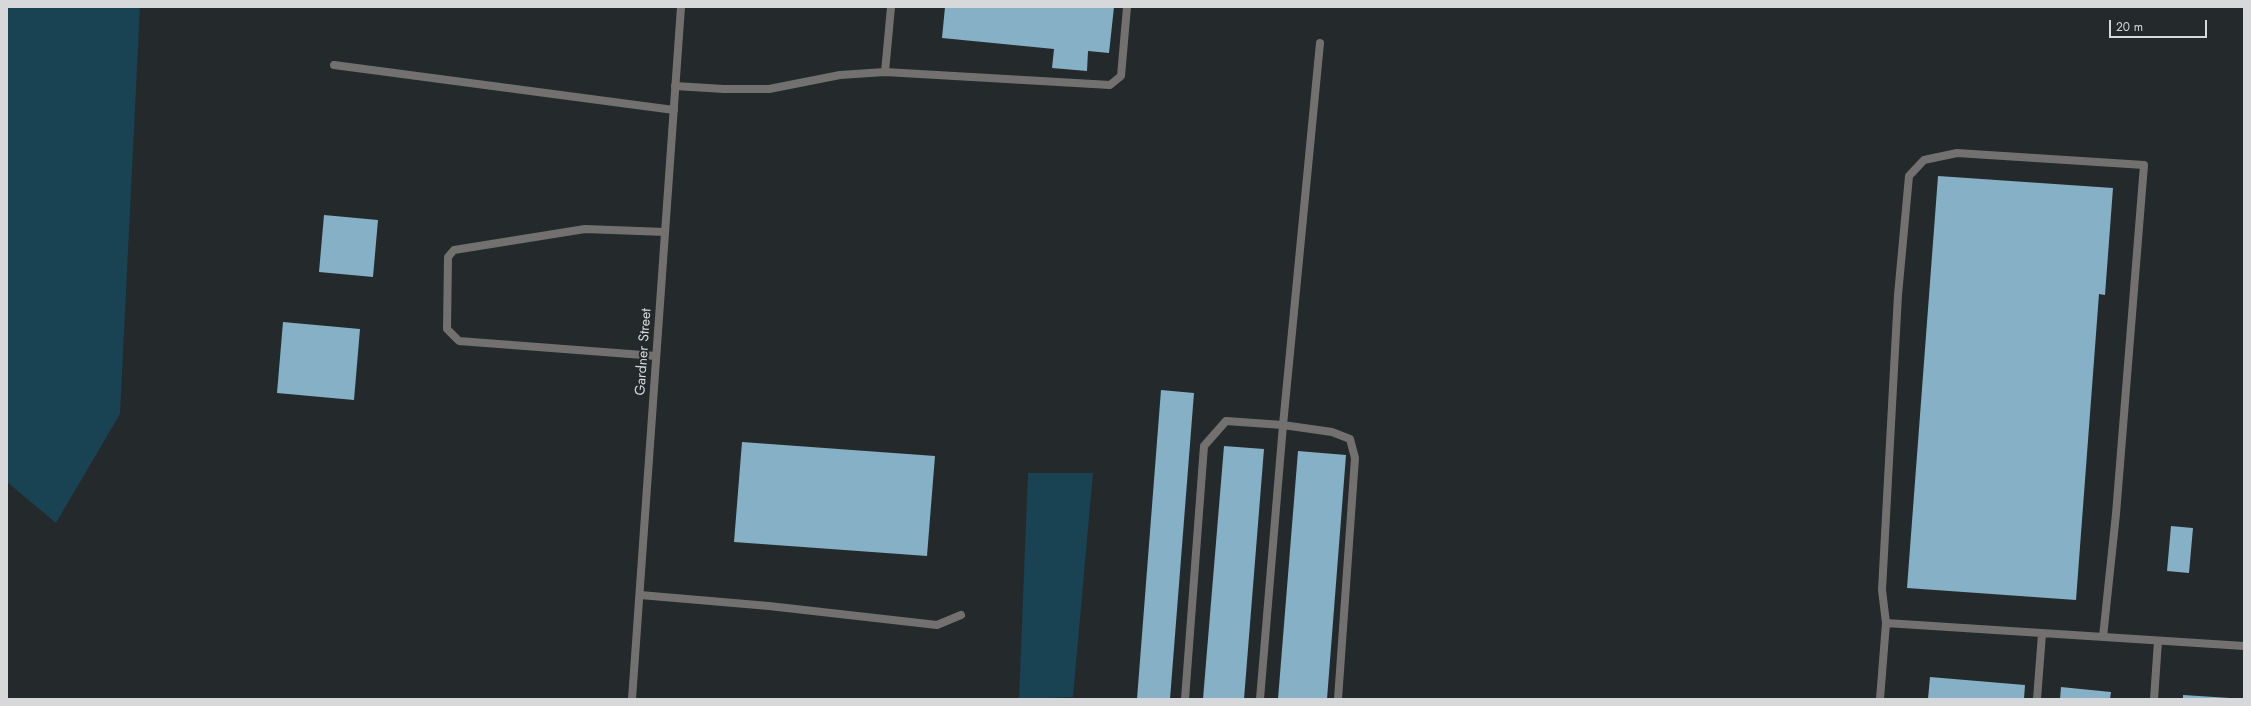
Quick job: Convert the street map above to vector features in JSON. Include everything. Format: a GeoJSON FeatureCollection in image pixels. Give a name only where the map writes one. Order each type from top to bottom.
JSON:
{"type":"FeatureCollection","features":[{"type":"Feature","properties":{"kind":"street","name":"Gardner Street"},"geometry":{"type":"LineString","coordinates":[[632,699],[681,7]]}},
{"type":"Feature","properties":{"kind":"street"},"geometry":{"type":"LineString","coordinates":[[885,72],[891,7]]}},
{"type":"Feature","properties":{"kind":"street"},"geometry":{"type":"LineString","coordinates":[[675,86],[724,89],[768,89],[840,75],[885,72],[1110,84],[1121,76],[1127,7]]}},
{"type":"Feature","properties":{"kind":"street"},"geometry":{"type":"LineString","coordinates":[[1260,699],[1283,425],[1320,43]]}},
{"type":"Feature","properties":{"kind":"street"},"geometry":{"type":"LineString","coordinates":[[334,65],[674,110]]}},
{"type":"Feature","properties":{"kind":"street"},"geometry":{"type":"LineString","coordinates":[[1880,699],[1886,623],[1882,590],[1898,295],[1908,176],[1924,160],[1957,153],[2144,165],[2116,514],[2103,637]]}},
{"type":"Feature","properties":{"kind":"street"},"geometry":{"type":"LineString","coordinates":[[656,356],[459,341],[447,329],[448,256],[454,250],[585,229],[665,232]]}},
{"type":"Feature","properties":{"kind":"street"},"geometry":{"type":"LineString","coordinates":[[1185,699],[1204,446],[1226,421],[1283,425],[1332,432],[1350,438],[1355,458],[1338,699]]}},
{"type":"Feature","properties":{"kind":"street"},"geometry":{"type":"LineString","coordinates":[[640,595],[769,606],[937,625],[961,615]]}},
{"type":"Feature","properties":{"kind":"street"},"geometry":{"type":"LineString","coordinates":[[1886,623],[2244,646]]}},
{"type":"Feature","properties":{"kind":"street"},"geometry":{"type":"LineString","coordinates":[[2037,699],[2042,634]]}},
{"type":"Feature","properties":{"kind":"street"},"geometry":{"type":"LineString","coordinates":[[2154,699],[2158,641]]}},
{"type":"Feature","properties":{"kind":"water"},"geometry":{"type":"Polygon","coordinates":[[[7,7],[140,7],[120,414],[56,523],[7,482],[7,7]]]}},
{"type":"Feature","properties":{"kind":"water"},"geometry":{"type":"Polygon","coordinates":[[[1028,473],[1093,473],[1073,697],[1019,699],[1028,473]]]}},
{"type":"Feature","properties":{"kind":"building"},"geometry":{"type":"Polygon","coordinates":[[[945,7],[1114,7],[1109,53],[1088,51],[1087,71],[1052,68],[1054,49],[942,38],[945,7]]]}},
{"type":"Feature","properties":{"kind":"building"},"geometry":{"type":"Polygon","coordinates":[[[1938,176],[2113,188],[2105,295],[2099,294],[2076,600],[1907,588],[1938,176]]]}},
{"type":"Feature","properties":{"kind":"building"},"geometry":{"type":"Polygon","coordinates":[[[324,215],[378,220],[373,277],[319,272],[324,215]]]}},
{"type":"Feature","properties":{"kind":"building"},"geometry":{"type":"Polygon","coordinates":[[[283,322],[360,329],[354,400],[277,393],[283,322]]]}},
{"type":"Feature","properties":{"kind":"building"},"geometry":{"type":"Polygon","coordinates":[[[1161,390],[1194,393],[1170,699],[1137,699],[1161,390]]]}},
{"type":"Feature","properties":{"kind":"building"},"geometry":{"type":"Polygon","coordinates":[[[742,442],[935,456],[927,556],[734,542],[742,442]]]}},
{"type":"Feature","properties":{"kind":"building"},"geometry":{"type":"Polygon","coordinates":[[[1224,446],[1264,449],[1244,699],[1203,699],[1224,446]]]}},
{"type":"Feature","properties":{"kind":"building"},"geometry":{"type":"Polygon","coordinates":[[[1298,451],[1346,455],[1327,699],[1278,699],[1298,451]]]}},
{"type":"Feature","properties":{"kind":"building"},"geometry":{"type":"Polygon","coordinates":[[[2171,526],[2193,528],[2189,573],[2167,571],[2171,526]]]}},
{"type":"Feature","properties":{"kind":"building"},"geometry":{"type":"Polygon","coordinates":[[[1930,677],[2025,685],[2024,699],[1928,699],[1930,677]]]}},
{"type":"Feature","properties":{"kind":"building"},"geometry":{"type":"Polygon","coordinates":[[[2061,687],[2111,692],[2110,699],[2060,699],[2061,687]]]}},
{"type":"Feature","properties":{"kind":"building"},"geometry":{"type":"Polygon","coordinates":[[[2183,695],[2230,698],[2230,699],[2183,699],[2183,695]]]}}]}
